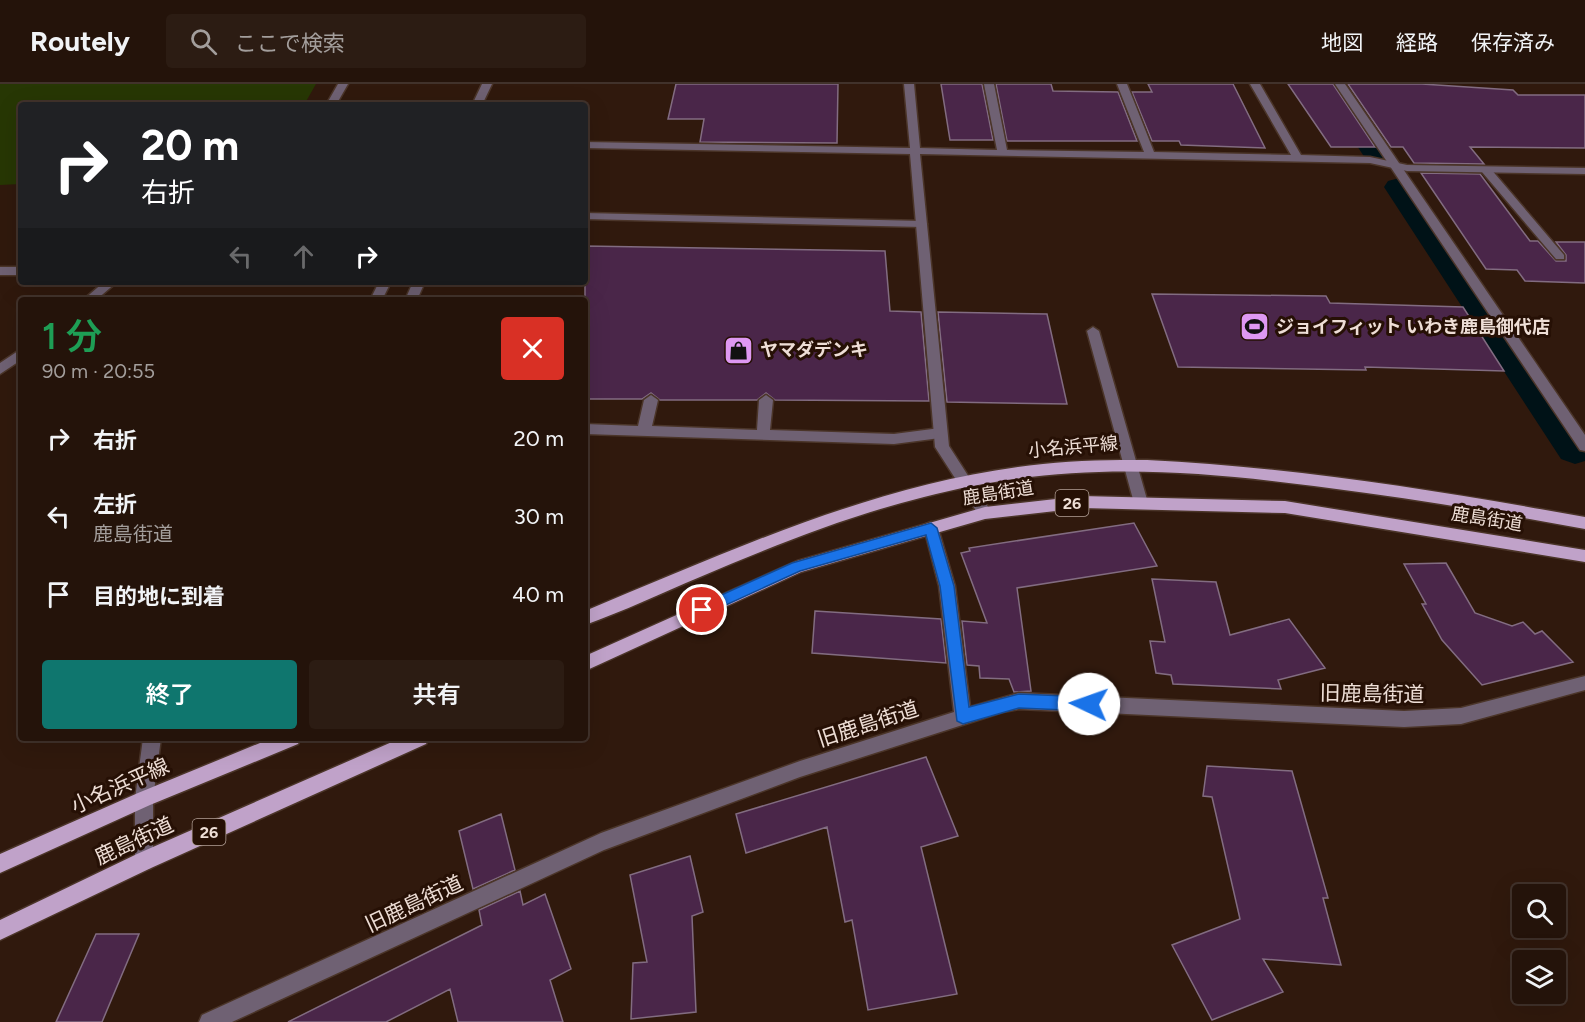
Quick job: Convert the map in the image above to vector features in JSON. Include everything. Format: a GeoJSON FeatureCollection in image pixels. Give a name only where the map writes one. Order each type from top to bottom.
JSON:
{"type":"FeatureCollection","features":[{"type":"Feature","properties":{"kind":"main road","name":"小名浜平線"},"geometry":{"type":"LineString","coordinates":[[588,617],[853,510],[964,482],[1041,469],[1130,464],[1262,474],[1438,497],[1585,523]]}},
{"type":"Feature","properties":{"kind":"main road","name":"鹿島街道"},"geometry":{"type":"LineString","coordinates":[[588,663],[797,567],[985,513],[1082,502],[1285,507],[1585,556]]}},
{"type":"Feature","properties":{"kind":"main road","name":"小名浜平線"},"geometry":{"type":"LineString","coordinates":[[0,864],[144,799],[285,741]]}},
{"type":"Feature","properties":{"kind":"main road","name":"鹿島街道"},"geometry":{"type":"LineString","coordinates":[[0,930],[144,861],[413,741]]}},
{"type":"Feature","properties":{"kind":"street"},"geometry":{"type":"LineString","coordinates":[[333,102],[343,84]]}},
{"type":"Feature","properties":{"kind":"street"},"geometry":{"type":"LineString","coordinates":[[479,102],[488,84]]}},
{"type":"Feature","properties":{"kind":"street"},"geometry":{"type":"LineString","coordinates":[[909,84],[942,447],[985,513]]}},
{"type":"Feature","properties":{"kind":"street"},"geometry":{"type":"LineString","coordinates":[[988,84],[1003,154]]}},
{"type":"Feature","properties":{"kind":"street"},"geometry":{"type":"LineString","coordinates":[[1122,84],[1150,156]]}},
{"type":"Feature","properties":{"kind":"street"},"geometry":{"type":"LineString","coordinates":[[1255,84],[1298,158]]}},
{"type":"Feature","properties":{"kind":"street"},"geometry":{"type":"LineString","coordinates":[[1340,84],[1585,446]]}},
{"type":"Feature","properties":{"kind":"street"},"geometry":{"type":"LineString","coordinates":[[588,145],[1298,158],[1370,160],[1395,165],[1486,170],[1585,171]]}},
{"type":"Feature","properties":{"kind":"street"},"geometry":{"type":"LineString","coordinates":[[1486,170],[1560,257]]}},
{"type":"Feature","properties":{"kind":"street"},"geometry":{"type":"LineString","coordinates":[[588,216],[922,224]]}},
{"type":"Feature","properties":{"kind":"street"},"geometry":{"type":"LineString","coordinates":[[0,271],[18,271]]}},
{"type":"Feature","properties":{"kind":"street"},"geometry":{"type":"LineString","coordinates":[[92,297],[107,285]]}},
{"type":"Feature","properties":{"kind":"street"},"geometry":{"type":"LineString","coordinates":[[1093,332],[1141,503]]}},
{"type":"Feature","properties":{"kind":"street"},"geometry":{"type":"LineString","coordinates":[[0,370],[18,355]]}},
{"type":"Feature","properties":{"kind":"street"},"geometry":{"type":"LineString","coordinates":[[644,431],[651,400]]}},
{"type":"Feature","properties":{"kind":"street"},"geometry":{"type":"LineString","coordinates":[[763,435],[766,400]]}},
{"type":"Feature","properties":{"kind":"street"},"geometry":{"type":"LineString","coordinates":[[588,429],[894,439],[940,433]]}},
{"type":"Feature","properties":{"kind":"street"},"geometry":{"type":"LineString","coordinates":[[931,528],[947,586],[963,716]]}},
{"type":"Feature","properties":{"kind":"street","name":"旧鹿島街道"},"geometry":{"type":"LineString","coordinates":[[209,1022],[601,842],[800,770],[963,716],[1019,701],[1404,719],[1461,716],[1585,683]]}},
{"type":"Feature","properties":{"kind":"street"},"geometry":{"type":"LineString","coordinates":[[144,861],[144,799],[152,741]]}},
{"type":"Feature","properties":{"kind":"green space"},"geometry":{"type":"Polygon","coordinates":[[[0,84],[316,84],[306,102],[18,102],[18,184],[0,185],[0,84]]]}},
{"type":"Feature","properties":{"kind":"building"},"geometry":{"type":"Polygon","coordinates":[[[676,84],[838,84],[837,143],[700,142],[704,119],[668,119],[676,84]]]}},
{"type":"Feature","properties":{"kind":"building"},"geometry":{"type":"Polygon","coordinates":[[[941,84],[982,84],[993,140],[950,140],[941,84]]]}},
{"type":"Feature","properties":{"kind":"building"},"geometry":{"type":"Polygon","coordinates":[[[996,84],[1051,84],[1053,91],[1118,92],[1137,141],[1007,141],[996,84]]]}},
{"type":"Feature","properties":{"kind":"building"},"geometry":{"type":"Polygon","coordinates":[[[1148,84],[1233,84],[1265,148],[1181,145],[1179,141],[1152,141],[1132,92],[1152,92],[1148,84]]]}},
{"type":"Feature","properties":{"kind":"building"},"geometry":{"type":"Polygon","coordinates":[[[1288,84],[1333,84],[1375,147],[1331,147],[1288,84]]]}},
{"type":"Feature","properties":{"kind":"building"},"geometry":{"type":"Polygon","coordinates":[[[1348,84],[1422,84],[1513,90],[1518,95],[1585,95],[1585,148],[1470,147],[1484,164],[1414,163],[1403,147],[1391,147],[1348,84]]]}},
{"type":"Feature","properties":{"kind":"building"},"geometry":{"type":"Polygon","coordinates":[[[1421,173],[1480,174],[1530,241],[1538,241],[1556,261],[1566,261],[1566,255],[1556,242],[1585,242],[1585,283],[1525,281],[1517,270],[1486,269],[1421,173]]]}},
{"type":"Feature","properties":{"kind":"building","name":"ヤマダデンキ"},"geometry":{"type":"Polygon","coordinates":[[[588,246],[885,251],[890,311],[921,312],[929,401],[775,400],[766,393],[757,400],[660,400],[651,393],[642,399],[588,399],[588,297],[585,297],[585,285],[588,285],[588,246]]]}},
{"type":"Feature","properties":{"kind":"building"},"geometry":{"type":"Polygon","coordinates":[[[1152,294],[1326,296],[1330,303],[1463,307],[1504,371],[1365,367],[1366,370],[1178,367],[1152,294]]]}},
{"type":"Feature","properties":{"kind":"building"},"geometry":{"type":"Polygon","coordinates":[[[938,312],[1047,314],[1067,404],[947,402],[938,312]]]}},
{"type":"Feature","properties":{"kind":"building"},"geometry":{"type":"Polygon","coordinates":[[[1134,523],[1157,566],[1017,588],[1031,691],[1014,692],[1009,679],[980,678],[979,666],[967,665],[962,621],[987,623],[961,553],[970,551],[969,548],[1134,523]]]}},
{"type":"Feature","properties":{"kind":"building"},"geometry":{"type":"Polygon","coordinates":[[[1446,563],[1475,613],[1512,626],[1523,622],[1535,634],[1542,631],[1573,662],[1482,685],[1442,640],[1404,564],[1446,563]]]}},
{"type":"Feature","properties":{"kind":"building"},"geometry":{"type":"Polygon","coordinates":[[[1152,579],[1216,582],[1230,635],[1289,619],[1325,668],[1278,680],[1281,689],[1173,684],[1171,675],[1156,673],[1150,641],[1165,642],[1152,579]]]}},
{"type":"Feature","properties":{"kind":"building"},"geometry":{"type":"Polygon","coordinates":[[[815,611],[941,619],[946,663],[812,653],[815,611]]]}},
{"type":"Feature","properties":{"kind":"building"},"geometry":{"type":"Polygon","coordinates":[[[926,757],[958,836],[921,847],[957,994],[868,1010],[852,920],[845,922],[827,827],[746,853],[736,814],[926,757]]]}},
{"type":"Feature","properties":{"kind":"building"},"geometry":{"type":"Polygon","coordinates":[[[1207,766],[1292,771],[1328,898],[1323,898],[1341,965],[1263,959],[1283,992],[1212,1020],[1172,945],[1240,919],[1212,797],[1203,796],[1207,766]]]}},
{"type":"Feature","properties":{"kind":"building"},"geometry":{"type":"Polygon","coordinates":[[[501,814],[515,870],[473,889],[459,831],[501,814]]]}},
{"type":"Feature","properties":{"kind":"building"},"geometry":{"type":"Polygon","coordinates":[[[690,856],[703,912],[692,916],[696,1012],[631,1019],[633,963],[647,962],[630,875],[690,856]]]}},
{"type":"Feature","properties":{"kind":"building"},"geometry":{"type":"Polygon","coordinates":[[[520,891],[523,905],[545,894],[571,969],[550,980],[563,1022],[458,1022],[450,989],[386,1022],[288,1022],[482,925],[479,910],[520,891]]]}},
{"type":"Feature","properties":{"kind":"building"},"geometry":{"type":"Polygon","coordinates":[[[96,934],[139,934],[102,1022],[56,1022],[96,934]]]}},
{"type":"Feature","properties":{"kind":"waterway"},"geometry":{"type":"LineString","coordinates":[[1329,84],[1377,155]]}},
{"type":"Feature","properties":{"kind":"waterway"},"geometry":{"type":"LineString","coordinates":[[1399,187],[1575,449]]}},
{"type":"Feature","properties":{"kind":"place","name":"ジョイフィット いわき鹿島御代店"},"geometry":{"type":"Point","coordinates":[1255,327]}},
{"type":"Feature","properties":{"kind":"place","name":"ヤマダデンキ"},"geometry":{"type":"Point","coordinates":[739,350]}},
{"type":"Feature","properties":{"kind":"route"},"geometry":{"type":"LineString","coordinates":[[702,610],[797,567],[931,528],[947,586],[963,716],[1019,701],[1089,704]]}}]}
